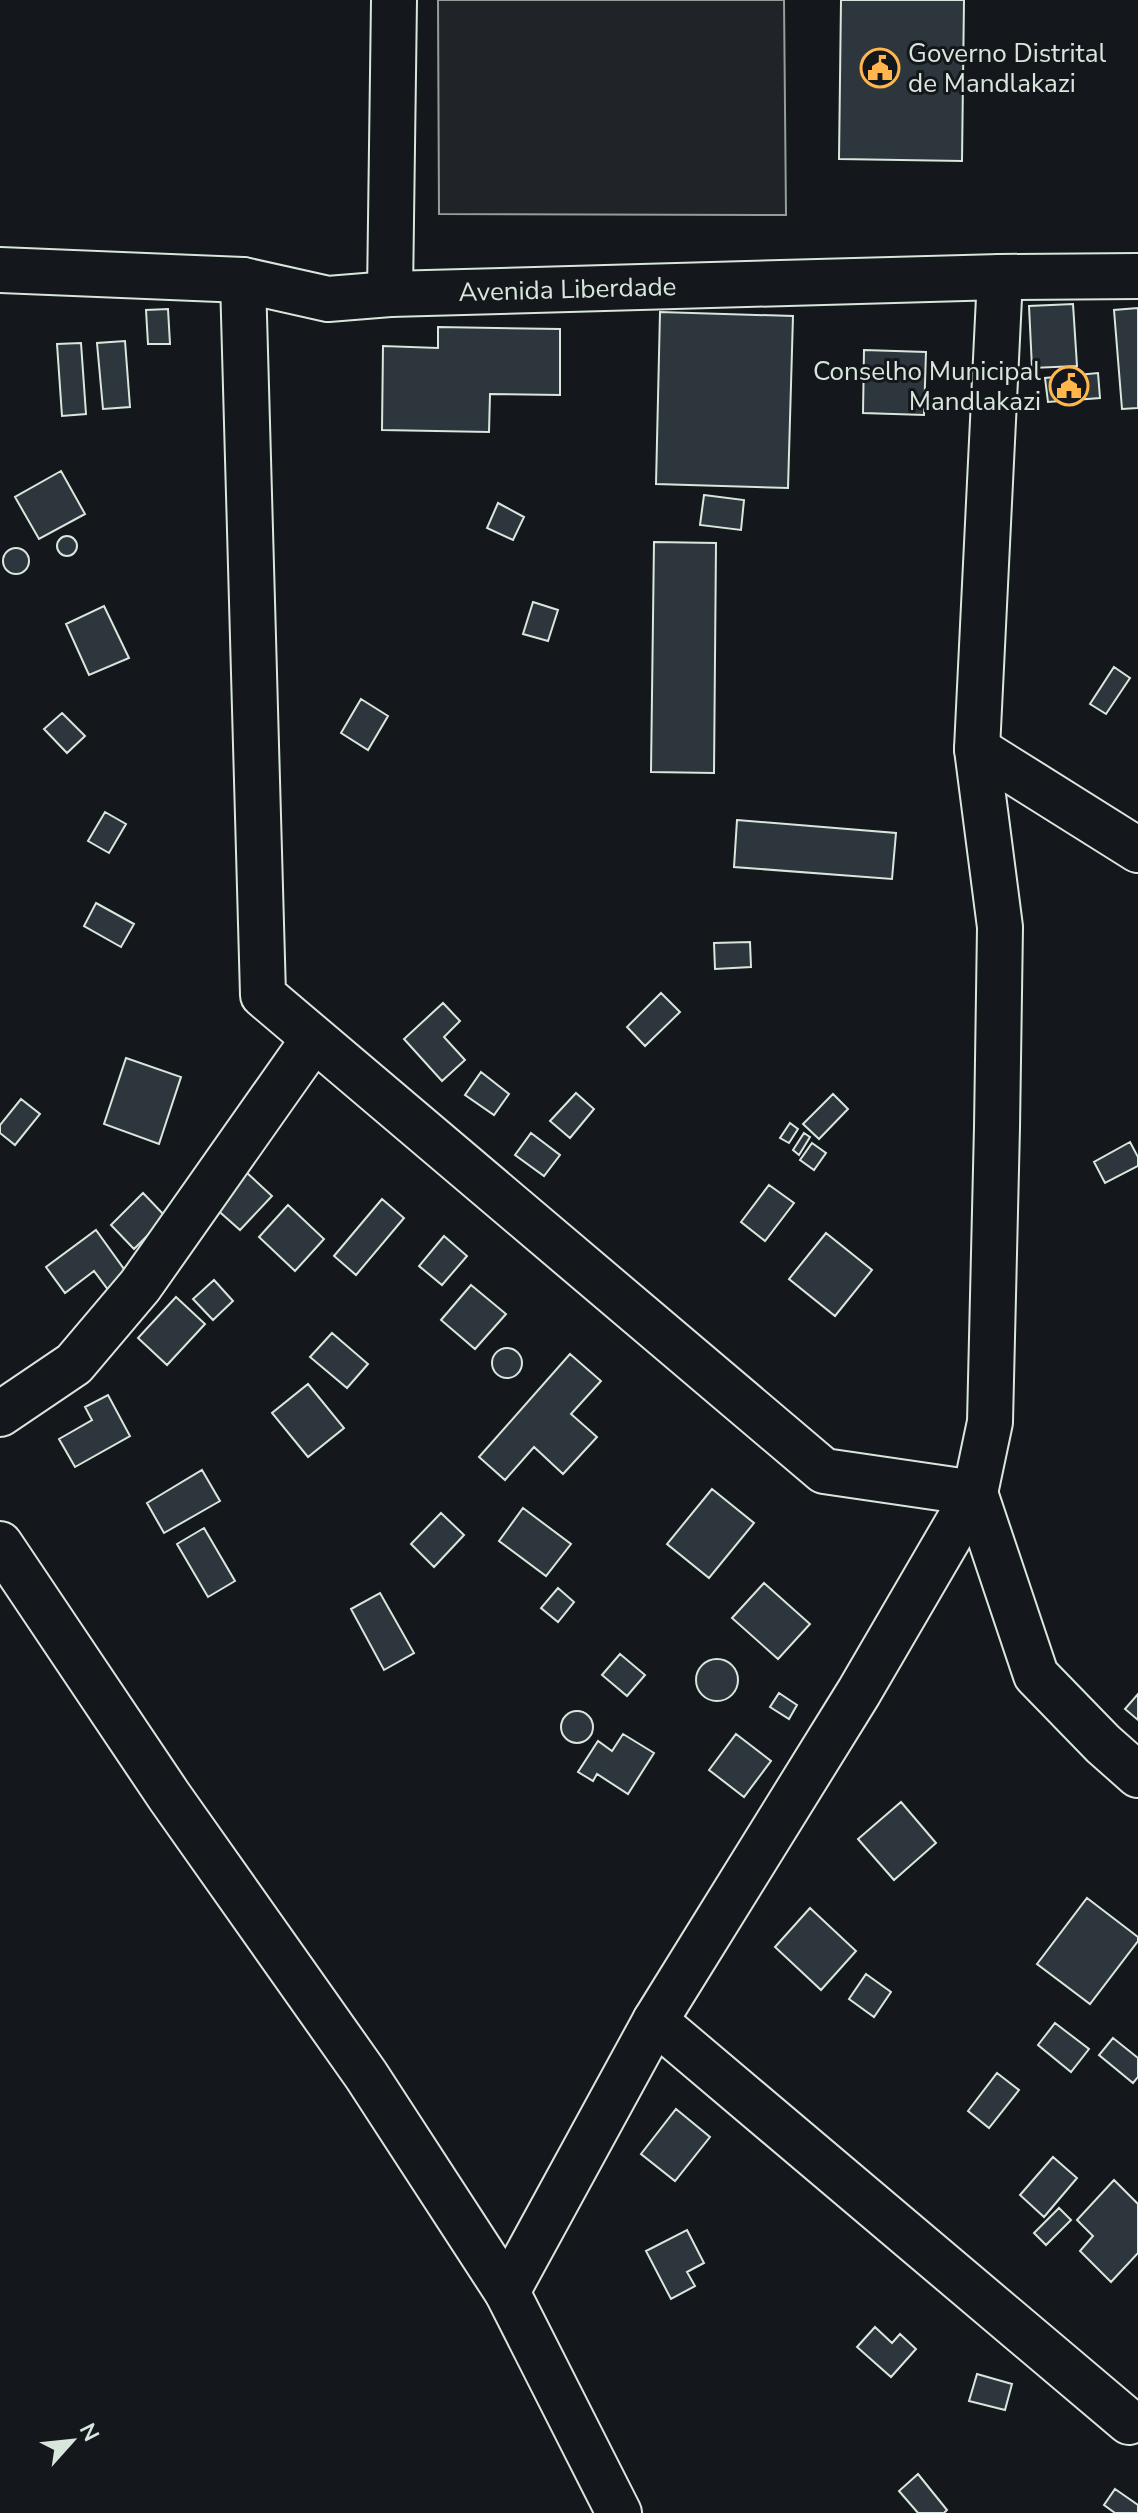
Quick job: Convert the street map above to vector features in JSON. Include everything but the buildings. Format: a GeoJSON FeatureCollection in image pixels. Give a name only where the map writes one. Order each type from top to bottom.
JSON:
{"type":"FeatureCollection","features":[{"type":"Feature","properties":{"kind":"street"},"geometry":{"type":"LineString","coordinates":[[390,294],[394,0]]}},
{"type":"Feature","properties":{"kind":"street","name":"Avenida Liberdade"},"geometry":{"type":"LineString","coordinates":[[0,270],[243,280],[328,299],[390,294],[1138,276]]}},
{"type":"Feature","properties":{"kind":"street"},"geometry":{"type":"LineString","coordinates":[[507,2292],[655,2021],[859,1692],[975,1493],[990,1422],[1000,927],[977,749],[1000,277]]}},
{"type":"Feature","properties":{"kind":"street"},"geometry":{"type":"LineString","coordinates":[[243,280],[263,995],[824,1471],[975,1493]]}},
{"type":"Feature","properties":{"kind":"street"},"geometry":{"type":"LineString","coordinates":[[977,749],[1138,850]]}},
{"type":"Feature","properties":{"kind":"street"},"geometry":{"type":"LineString","coordinates":[[0,1414],[74,1364],[140,1286],[313,1040]]}},
{"type":"Feature","properties":{"kind":"street"},"geometry":{"type":"LineString","coordinates":[[975,1493],[1036,1675],[1138,1775]]}},
{"type":"Feature","properties":{"kind":"street"},"geometry":{"type":"LineString","coordinates":[[0,1544],[169,1796],[366,2075],[507,2292],[619,2513]]}},
{"type":"Feature","properties":{"kind":"street"},"geometry":{"type":"LineString","coordinates":[[655,2021],[1129,2422]]}},
{"type":"Feature","properties":{"kind":"shaded area"},"geometry":{"type":"Polygon","coordinates":[[[438,0],[784,0],[786,215],[439,214],[438,0]]]}},
{"type":"Feature","properties":{"kind":"place","name":"Governo Distrital de Mandlakazi"},"geometry":{"type":"Point","coordinates":[880,68]}},
{"type":"Feature","properties":{"kind":"place","name":"Conselho Municipal Mandlakazi"},"geometry":{"type":"Point","coordinates":[1069,386]}}]}
